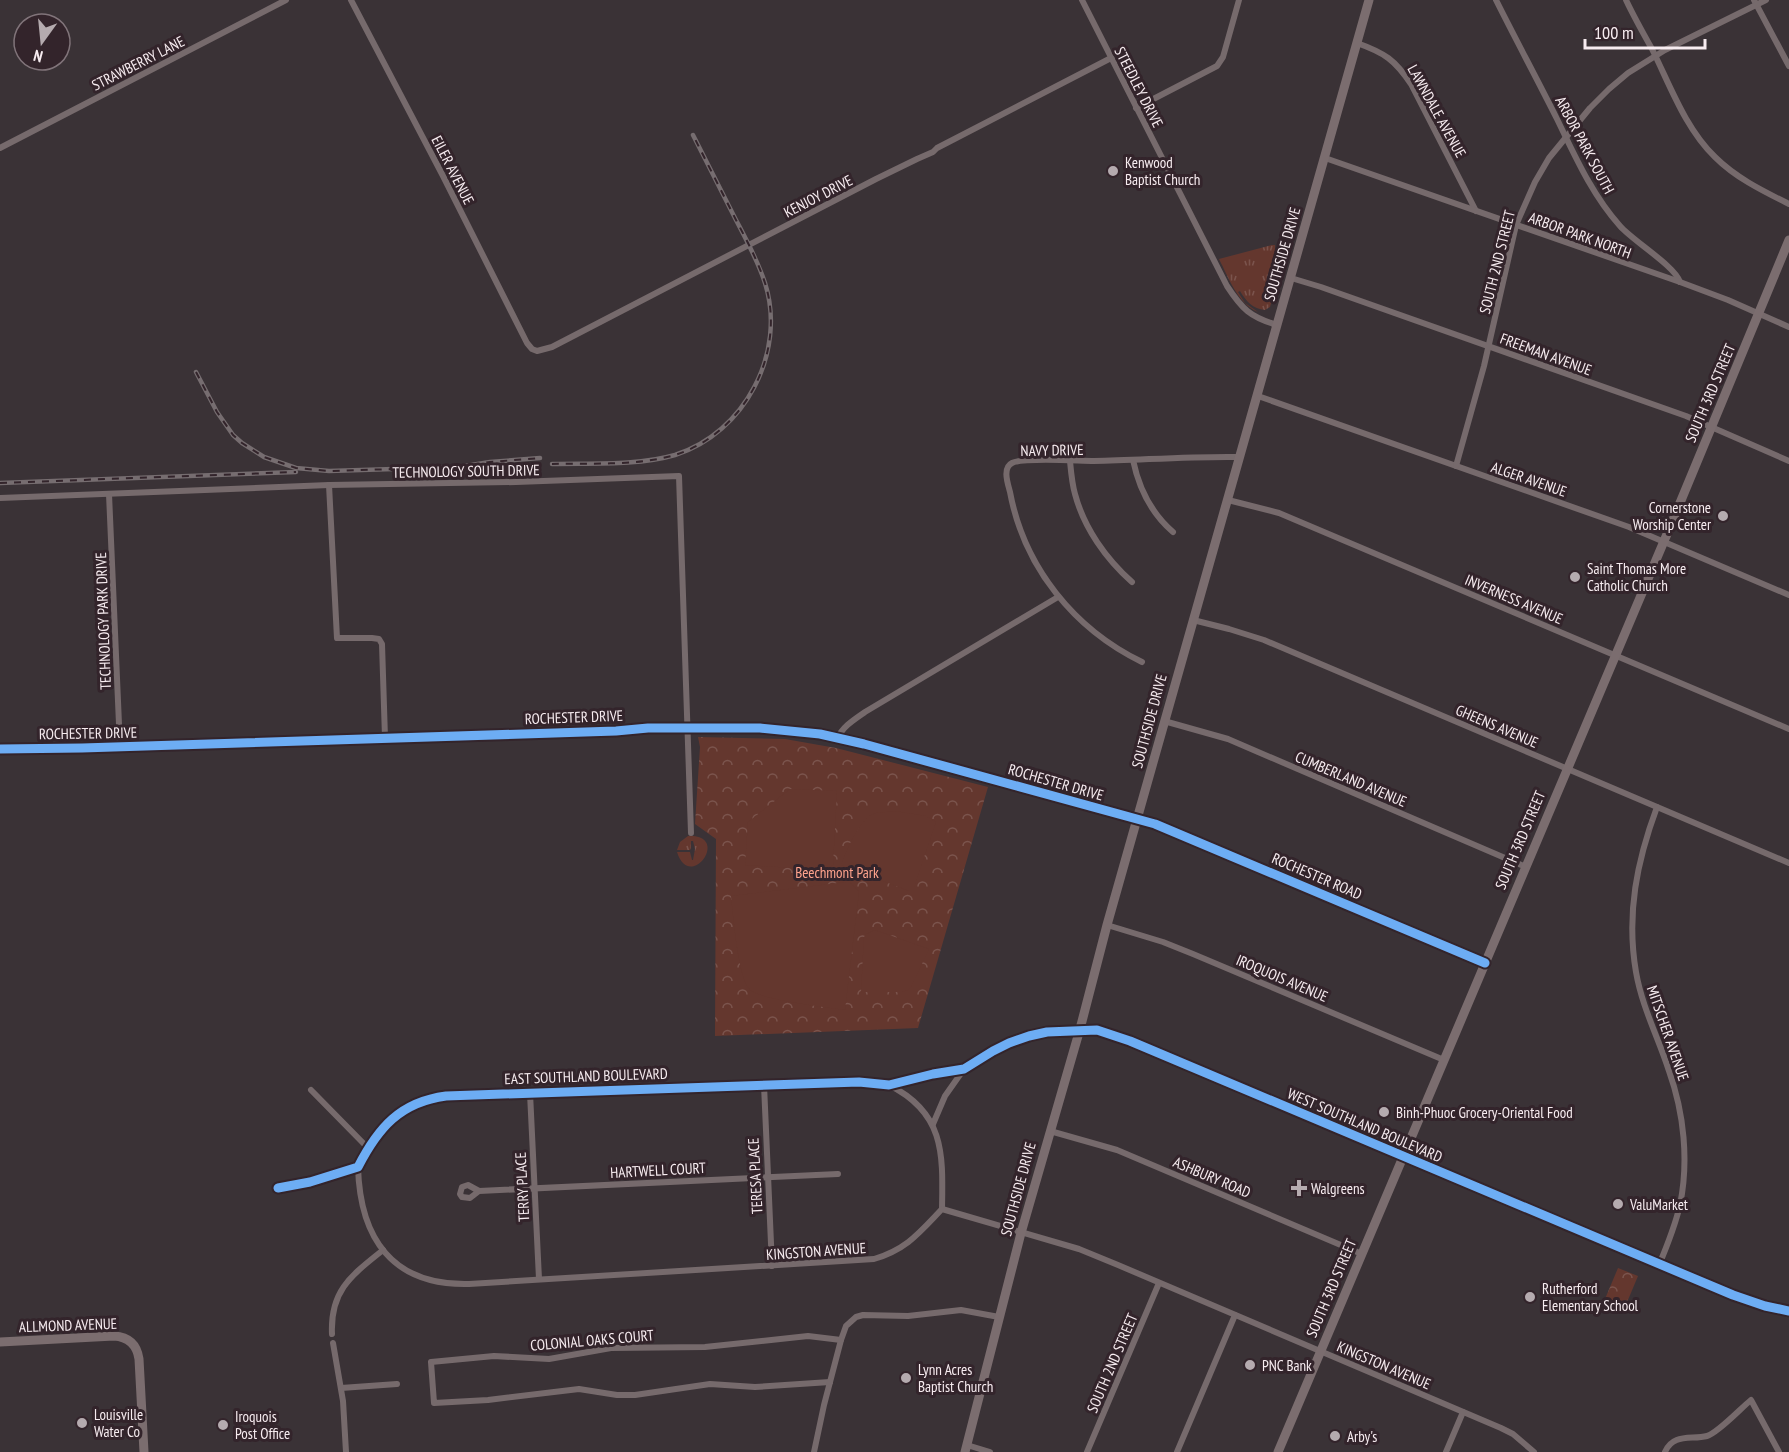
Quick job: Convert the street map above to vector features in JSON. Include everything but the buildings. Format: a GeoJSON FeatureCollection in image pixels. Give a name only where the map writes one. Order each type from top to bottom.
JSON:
{"type":"FeatureCollection","features":[{"type":"Feature","properties":{"kind":"street","name":"STRAWBERRY LANE"},"geometry":{"type":"LineString","coordinates":[[0,148],[286,0]]}},
{"type":"Feature","properties":{"kind":"street","name":"EILER AVENUE"},"geometry":{"type":"LineString","coordinates":[[351,0],[441,171],[527,343],[534,351]]}},
{"type":"Feature","properties":{"kind":"street","name":"STEEDLEY DRIVE"},"geometry":{"type":"LineString","coordinates":[[1082,0],[1227,286],[1248,313],[1277,325]]}},
{"type":"Feature","properties":{"kind":"street"},"geometry":{"type":"LineString","coordinates":[[1136,108],[1217,66],[1223,57],[1239,0]]}},
{"type":"Feature","properties":{"kind":"street","name":"SOUTHSIDE DRIVE"},"geometry":{"type":"LineString","coordinates":[[966,1449],[1021,1233],[1369,0]]}},
{"type":"Feature","properties":{"kind":"street","name":"ARBOR PARK SOUTH"},"geometry":{"type":"LineString","coordinates":[[1496,0],[1586,178],[1613,218],[1632,239],[1675,272],[1680,282]]}},
{"type":"Feature","properties":{"kind":"street"},"geometry":{"type":"LineString","coordinates":[[1626,0],[1698,136],[1714,156],[1733,173],[1789,204]]}},
{"type":"Feature","properties":{"kind":"street","name":"SOUTH 2ND STREET"},"geometry":{"type":"LineString","coordinates":[[1456,466],[1489,346],[1516,225],[1535,182],[1549,158],[1565,136],[1609,89],[1628,73],[1756,2],[1766,0]]}},
{"type":"Feature","properties":{"kind":"street"},"geometry":{"type":"LineString","coordinates":[[1756,2],[1789,66]]}},
{"type":"Feature","properties":{"kind":"street","name":"LAWNDALE AVENUE"},"geometry":{"type":"LineString","coordinates":[[1357,43],[1381,52],[1401,69],[1411,84],[1476,211]]}},
{"type":"Feature","properties":{"kind":"street","name":"KENJOY DRIVE"},"geometry":{"type":"LineString","coordinates":[[534,351],[552,347],[876,179],[924,157],[937,148],[1111,58]]}},
{"type":"Feature","properties":{"kind":"street","name":"ARBOR PARK NORTH"},"geometry":{"type":"LineString","coordinates":[[1325,158],[1680,282],[1789,327]]}},
{"type":"Feature","properties":{"kind":"street","name":"SOUTH 3RD STREET"},"geometry":{"type":"LineString","coordinates":[[1278,1452],[1789,240]]}},
{"type":"Feature","properties":{"kind":"street","name":"FREEMAN AVENUE"},"geometry":{"type":"LineString","coordinates":[[1291,278],[1686,417],[1789,461]]}},
{"type":"Feature","properties":{"kind":"street","name":"ALGER AVENUE"},"geometry":{"type":"LineString","coordinates":[[1258,396],[1629,527],[1789,595]]}},
{"type":"Feature","properties":{"kind":"street","name":"NAVY DRIVE"},"geometry":{"type":"LineString","coordinates":[[1142,662],[1107,642],[1075,616],[1058,597],[1038,567],[1018,526],[1006,476],[1009,466],[1029,460],[1240,457]]}},
{"type":"Feature","properties":{"kind":"street"},"geometry":{"type":"LineString","coordinates":[[1133,460],[1137,479],[1150,506],[1173,532]]}},
{"type":"Feature","properties":{"kind":"street"},"geometry":{"type":"LineString","coordinates":[[1070,461],[1074,492],[1083,516],[1103,550],[1132,582]]}},
{"type":"Feature","properties":{"kind":"street","name":"TECHNOLOGY SOUTH DRIVE"},"geometry":{"type":"LineString","coordinates":[[0,498],[680,476],[689,728]]}},
{"type":"Feature","properties":{"kind":"street"},"geometry":{"type":"LineString","coordinates":[[329,486],[337,638],[372,638],[379,639],[382,644],[385,738]]}},
{"type":"Feature","properties":{"kind":"street","name":"TECHNOLOGY PARK DRIVE"},"geometry":{"type":"LineString","coordinates":[[109,494],[120,747]]}},
{"type":"Feature","properties":{"kind":"street","name":"INVERNESS AVENUE"},"geometry":{"type":"LineString","coordinates":[[1228,500],[1279,513],[1789,729]]}},
{"type":"Feature","properties":{"kind":"street"},"geometry":{"type":"LineString","coordinates":[[838,738],[850,723],[865,712],[1058,597]]}},
{"type":"Feature","properties":{"kind":"street","name":"GHEENS AVENUE"},"geometry":{"type":"LineString","coordinates":[[1193,620],[1264,640],[1789,863]]}},
{"type":"Feature","properties":{"kind":"street","name":"CUMBERLAND AVENUE"},"geometry":{"type":"LineString","coordinates":[[1164,721],[1228,739],[1526,867]]}},
{"type":"Feature","properties":{"kind":"street","name":"ROCHESTER DRIVE"},"geometry":{"type":"LineString","coordinates":[[0,749],[616,731],[648,728],[760,728],[838,738],[1137,820]]}},
{"type":"Feature","properties":{"kind":"street"},"geometry":{"type":"LineString","coordinates":[[689,728],[691,833]]}},
{"type":"Feature","properties":{"kind":"street","name":"MITSCHER AVENUE"},"geometry":{"type":"LineString","coordinates":[[1657,807],[1647,834],[1634,884],[1632,925],[1633,955],[1640,994],[1647,1017],[1669,1068],[1682,1125],[1684,1157],[1680,1206],[1659,1265]]}},
{"type":"Feature","properties":{"kind":"street","name":"ROCHESTER ROAD"},"geometry":{"type":"LineString","coordinates":[[1137,820],[1155,824],[1485,963]]}},
{"type":"Feature","properties":{"kind":"street","name":"IROQUOIS AVENUE"},"geometry":{"type":"LineString","coordinates":[[1107,925],[1193,954],[1444,1060]]}},
{"type":"Feature","properties":{"kind":"street","name":"WEST SOUTHLAND BOULEVARD"},"geometry":{"type":"LineString","coordinates":[[927,1076],[964,1069],[993,1051],[1029,1036],[1080,1029],[1097,1030],[1130,1041],[1659,1265],[1748,1301],[1789,1311]]}},
{"type":"Feature","properties":{"kind":"street"},"geometry":{"type":"LineString","coordinates":[[933,1124],[945,1096],[964,1069]]}},
{"type":"Feature","properties":{"kind":"street","name":"EAST SOUTHLAND BOULEVARD"},"geometry":{"type":"LineString","coordinates":[[358,1167],[368,1148],[395,1116],[419,1102],[446,1096],[859,1082],[889,1085],[927,1076]]}},
{"type":"Feature","properties":{"kind":"street","name":"TERESA PLACE"},"geometry":{"type":"LineString","coordinates":[[764,1085],[772,1266]]}},
{"type":"Feature","properties":{"kind":"street"},"geometry":{"type":"LineString","coordinates":[[889,1085],[902,1091],[922,1108],[933,1124],[943,1171],[942,1209]]}},
{"type":"Feature","properties":{"kind":"street"},"geometry":{"type":"LineString","coordinates":[[311,1090],[368,1148]]}},
{"type":"Feature","properties":{"kind":"street","name":"TERRY PLACE"},"geometry":{"type":"LineString","coordinates":[[530,1093],[538,1279]]}},
{"type":"Feature","properties":{"kind":"street","name":"ASHBURY ROAD"},"geometry":{"type":"LineString","coordinates":[[1050,1131],[1117,1150],[1362,1254]]}},
{"type":"Feature","properties":{"kind":"street"},"geometry":{"type":"LineString","coordinates":[[278,1188],[310,1182],[358,1167]]}},
{"type":"Feature","properties":{"kind":"street","name":"KINGSTON AVENUE"},"geometry":{"type":"LineString","coordinates":[[358,1167],[366,1222],[376,1241],[390,1258],[406,1271],[421,1278],[445,1284],[874,1259],[914,1239],[942,1209],[1079,1249],[1513,1434],[1534,1452]]}},
{"type":"Feature","properties":{"kind":"street","name":"HARTWELL COURT"},"geometry":{"type":"LineString","coordinates":[[479,1191],[838,1174]]}},
{"type":"Feature","properties":{"kind":"street"},"geometry":{"type":"LineString","coordinates":[[332,1334],[332,1314],[341,1290],[354,1274],[383,1250]]}},
{"type":"Feature","properties":{"kind":"street","name":"SOUTH 2ND STREET"},"geometry":{"type":"LineString","coordinates":[[1087,1452],[1159,1283]]}},
{"type":"Feature","properties":{"kind":"street"},"geometry":{"type":"LineString","coordinates":[[814,1452],[841,1340],[846,1326],[856,1317],[863,1315],[908,1316],[961,1310],[999,1317]]}},
{"type":"Feature","properties":{"kind":"street"},"geometry":{"type":"LineString","coordinates":[[1177,1452],[1236,1315]]}},
{"type":"Feature","properties":{"kind":"street","name":"ALLMOND AVENUE"},"geometry":{"type":"LineString","coordinates":[[0,1342],[114,1336],[126,1338],[132,1342],[140,1359],[144,1452]]}},
{"type":"Feature","properties":{"kind":"street","name":"COLONIAL OAKS COURT"},"geometry":{"type":"LineString","coordinates":[[830,1383],[755,1387],[710,1384],[635,1395],[616,1395],[579,1389],[488,1400],[434,1403],[431,1362],[494,1356],[549,1359],[612,1348],[705,1347],[808,1336],[841,1340]]}},
{"type":"Feature","properties":{"kind":"street"},"geometry":{"type":"LineString","coordinates":[[333,1343],[341,1388],[346,1452]]}},
{"type":"Feature","properties":{"kind":"street"},"geometry":{"type":"LineString","coordinates":[[341,1388],[397,1384]]}},
{"type":"Feature","properties":{"kind":"street"},"geometry":{"type":"LineString","coordinates":[[1665,1452],[1670,1444],[1678,1439],[1713,1434],[1751,1400],[1779,1452]]}},
{"type":"Feature","properties":{"kind":"street"},"geometry":{"type":"LineString","coordinates":[[1446,1452],[1463,1412]]}},
{"type":"Feature","properties":{"kind":"street"},"geometry":{"type":"LineString","coordinates":[[966,1449],[990,1452]]}},
{"type":"Feature","properties":{"kind":"green space"},"geometry":{"type":"Polygon","coordinates":[[[1283,241],[1288,242],[1270,307],[1265,310],[1257,308],[1247,301],[1240,291],[1238,292],[1245,303],[1258,312],[1244,303],[1219,259],[1272,245],[1275,245],[1275,249],[1278,250],[1283,241]]]}},
{"type":"Feature","properties":{"kind":"green space","name":"Beechmont Park"},"geometry":{"type":"Polygon","coordinates":[[[698,737],[785,739],[836,748],[988,787],[918,1028],[715,1036],[716,839],[695,824],[700,747],[698,737]]]}},
{"type":"Feature","properties":{"kind":"green space"},"geometry":{"type":"Polygon","coordinates":[[[790,789],[837,791],[833,865],[827,870],[745,865],[748,822],[790,789]]]}},
{"type":"Feature","properties":{"kind":"green space"},"geometry":{"type":"Polygon","coordinates":[[[895,811],[926,816],[936,822],[914,887],[909,891],[841,865],[854,835],[864,821],[876,813],[895,811]]]}},
{"type":"Feature","properties":{"kind":"green space"},"geometry":{"type":"Polygon","coordinates":[[[688,836],[701,838],[707,843],[704,859],[690,867],[683,863],[677,852],[690,852],[693,860],[695,849],[693,841],[691,841],[690,850],[677,850],[680,842],[688,836]]]}},
{"type":"Feature","properties":{"kind":"green space"},"geometry":{"type":"Polygon","coordinates":[[[850,882],[859,892],[845,1010],[780,1000],[750,990],[739,960],[731,896],[850,882]]]}},
{"type":"Feature","properties":{"kind":"green space"},"geometry":{"type":"Polygon","coordinates":[[[875,930],[929,949],[908,990],[861,992],[864,937],[875,930]]]}},
{"type":"Feature","properties":{"kind":"green space"},"geometry":{"type":"Polygon","coordinates":[[[1618,1268],[1638,1276],[1625,1307],[1605,1299],[1618,1268]]]}},
{"type":"Feature","properties":{"kind":"railway"},"geometry":{"type":"LineString","coordinates":[[552,464],[598,464],[660,459],[700,444],[722,429],[740,409],[754,387],[765,362],[770,336],[770,309],[765,283],[752,251],[693,135]]}},
{"type":"Feature","properties":{"kind":"railway"},"geometry":{"type":"LineString","coordinates":[[196,372],[217,412],[233,435],[264,457],[296,468],[329,471],[459,467],[540,458]]}},
{"type":"Feature","properties":{"kind":"railway"},"geometry":{"type":"LineString","coordinates":[[0,483],[296,472]]}},
{"type":"Feature","properties":{"kind":"cycle path"},"geometry":{"type":"LineString","coordinates":[[0,749],[616,731],[648,728],[760,728],[820,734],[1155,824],[1485,963]]}},
{"type":"Feature","properties":{"kind":"cycle path"},"geometry":{"type":"LineString","coordinates":[[278,1188],[310,1182],[358,1167],[374,1140],[392,1119],[416,1104],[430,1099],[446,1096],[859,1082],[889,1085],[964,1069],[993,1051],[1029,1036],[1047,1032],[1097,1030],[1130,1041],[1733,1295],[1789,1311]]}},
{"type":"Feature","properties":{"kind":"place","name":"Kenwood Baptist Church"},"geometry":{"type":"Point","coordinates":[1113,171]}},
{"type":"Feature","properties":{"kind":"place","name":"Cornerstone Worship Center"},"geometry":{"type":"Point","coordinates":[1723,516]}},
{"type":"Feature","properties":{"kind":"place","name":"Saint Thomas More Catholic Church"},"geometry":{"type":"Point","coordinates":[1575,577]}},
{"type":"Feature","properties":{"kind":"place","name":"Binh-Phuoc Grocery-Oriental Food"},"geometry":{"type":"Point","coordinates":[1384,1112]}},
{"type":"Feature","properties":{"kind":"place","name":"Walgreens"},"geometry":{"type":"Point","coordinates":[1299,1188]}},
{"type":"Feature","properties":{"kind":"place","name":"ValuMarket"},"geometry":{"type":"Point","coordinates":[1618,1204]}},
{"type":"Feature","properties":{"kind":"place","name":"Rutherford Elementary School"},"geometry":{"type":"Point","coordinates":[1530,1297]}},
{"type":"Feature","properties":{"kind":"place","name":"PNC Bank"},"geometry":{"type":"Point","coordinates":[1250,1365]}},
{"type":"Feature","properties":{"kind":"place","name":"Lynn Acres Baptist Church"},"geometry":{"type":"Point","coordinates":[906,1378]}},
{"type":"Feature","properties":{"kind":"place","name":"Louisville Water Co"},"geometry":{"type":"Point","coordinates":[82,1423]}},
{"type":"Feature","properties":{"kind":"place","name":"Iroquois Post Office"},"geometry":{"type":"Point","coordinates":[223,1425]}},
{"type":"Feature","properties":{"kind":"place","name":"Arby's"},"geometry":{"type":"Point","coordinates":[1335,1436]}}]}
